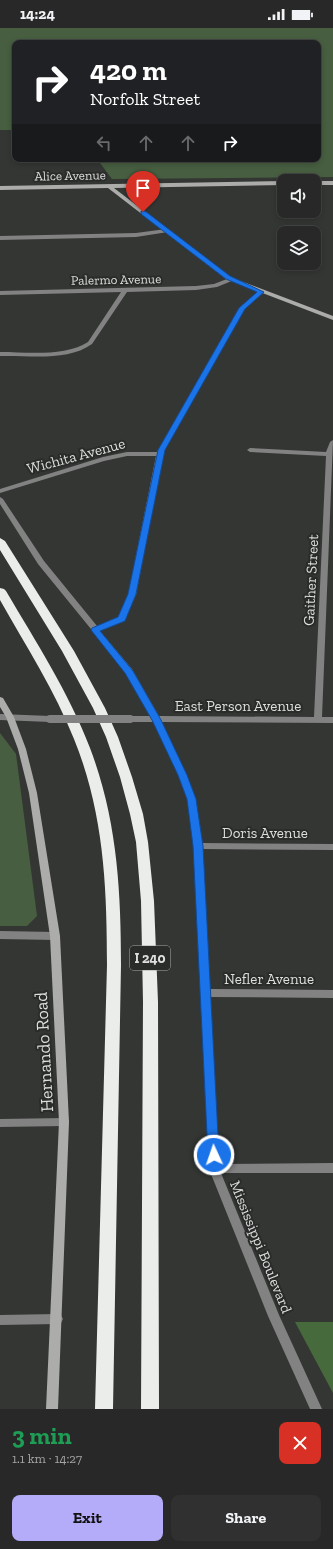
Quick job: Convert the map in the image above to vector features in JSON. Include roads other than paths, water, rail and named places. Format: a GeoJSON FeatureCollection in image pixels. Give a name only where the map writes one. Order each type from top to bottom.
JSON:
{"type":"FeatureCollection","features":[{"type":"Feature","properties":{"kind":"highway","name":"I 240"},"geometry":{"type":"LineString","coordinates":[[0,541],[65,646],[98,706],[122,767],[137,814],[142,843],[148,918],[151,999],[149,1222],[150,1409]]}},
{"type":"Feature","properties":{"kind":"highway","name":"I 240"},"geometry":{"type":"LineString","coordinates":[[0,591],[49,675],[80,739],[98,794],[112,866],[114,965],[104,1409]]}},
{"type":"Feature","properties":{"kind":"street","name":"Alice Avenue"},"geometry":{"type":"LineString","coordinates":[[0,188],[277,183]]}},
{"type":"Feature","properties":{"kind":"street"},"geometry":{"type":"LineString","coordinates":[[321,183],[333,183]]}},
{"type":"Feature","properties":{"kind":"street"},"geometry":{"type":"LineString","coordinates":[[109,186],[232,279],[261,292],[333,318]]}},
{"type":"Feature","properties":{"kind":"street"},"geometry":{"type":"LineString","coordinates":[[0,238],[136,235],[166,230]]}},
{"type":"Feature","properties":{"kind":"street","name":"Palermo Avenue"},"geometry":{"type":"LineString","coordinates":[[0,293],[206,288],[216,286],[232,279]]}},
{"type":"Feature","properties":{"kind":"street"},"geometry":{"type":"LineString","coordinates":[[0,354],[66,352],[84,348],[90,343],[125,290]]}},
{"type":"Feature","properties":{"kind":"street"},"geometry":{"type":"LineString","coordinates":[[95,630],[122,619],[132,594],[161,450],[242,308],[261,292]]}},
{"type":"Feature","properties":{"kind":"street","name":"Gaither Street"},"geometry":{"type":"LineString","coordinates":[[318,720],[330,544],[329,454],[333,442]]}},
{"type":"Feature","properties":{"kind":"street"},"geometry":{"type":"LineString","coordinates":[[250,450],[329,454]]}},
{"type":"Feature","properties":{"kind":"street","name":"Wichita Avenue"},"geometry":{"type":"LineString","coordinates":[[0,491],[104,459],[127,454],[160,454]]}},
{"type":"Feature","properties":{"kind":"street","name":"Mississippi Boulevard"},"geometry":{"type":"LineString","coordinates":[[0,499],[41,562],[129,671],[157,720],[192,799],[198,846],[204,993],[214,1169],[274,1316],[316,1409]]}},
{"type":"Feature","properties":{"kind":"street","name":"Hernando Road"},"geometry":{"type":"LineString","coordinates":[[0,700],[5,717],[22,749],[33,792],[55,936],[64,1122],[52,1409]]}},
{"type":"Feature","properties":{"kind":"street","name":"East Person Avenue"},"geometry":{"type":"LineString","coordinates":[[5,717],[157,720],[333,720]]}},
{"type":"Feature","properties":{"kind":"street","name":"Doris Avenue"},"geometry":{"type":"LineString","coordinates":[[198,846],[333,847]]}},
{"type":"Feature","properties":{"kind":"street"},"geometry":{"type":"LineString","coordinates":[[0,935],[55,936]]}},
{"type":"Feature","properties":{"kind":"street","name":"Nefler Avenue"},"geometry":{"type":"LineString","coordinates":[[204,993],[333,994]]}},
{"type":"Feature","properties":{"kind":"street"},"geometry":{"type":"LineString","coordinates":[[0,1123],[64,1122]]}},
{"type":"Feature","properties":{"kind":"street"},"geometry":{"type":"LineString","coordinates":[[214,1169],[333,1168]]}},
{"type":"Feature","properties":{"kind":"street"},"geometry":{"type":"LineString","coordinates":[[0,1320],[56,1319]]}}]}
